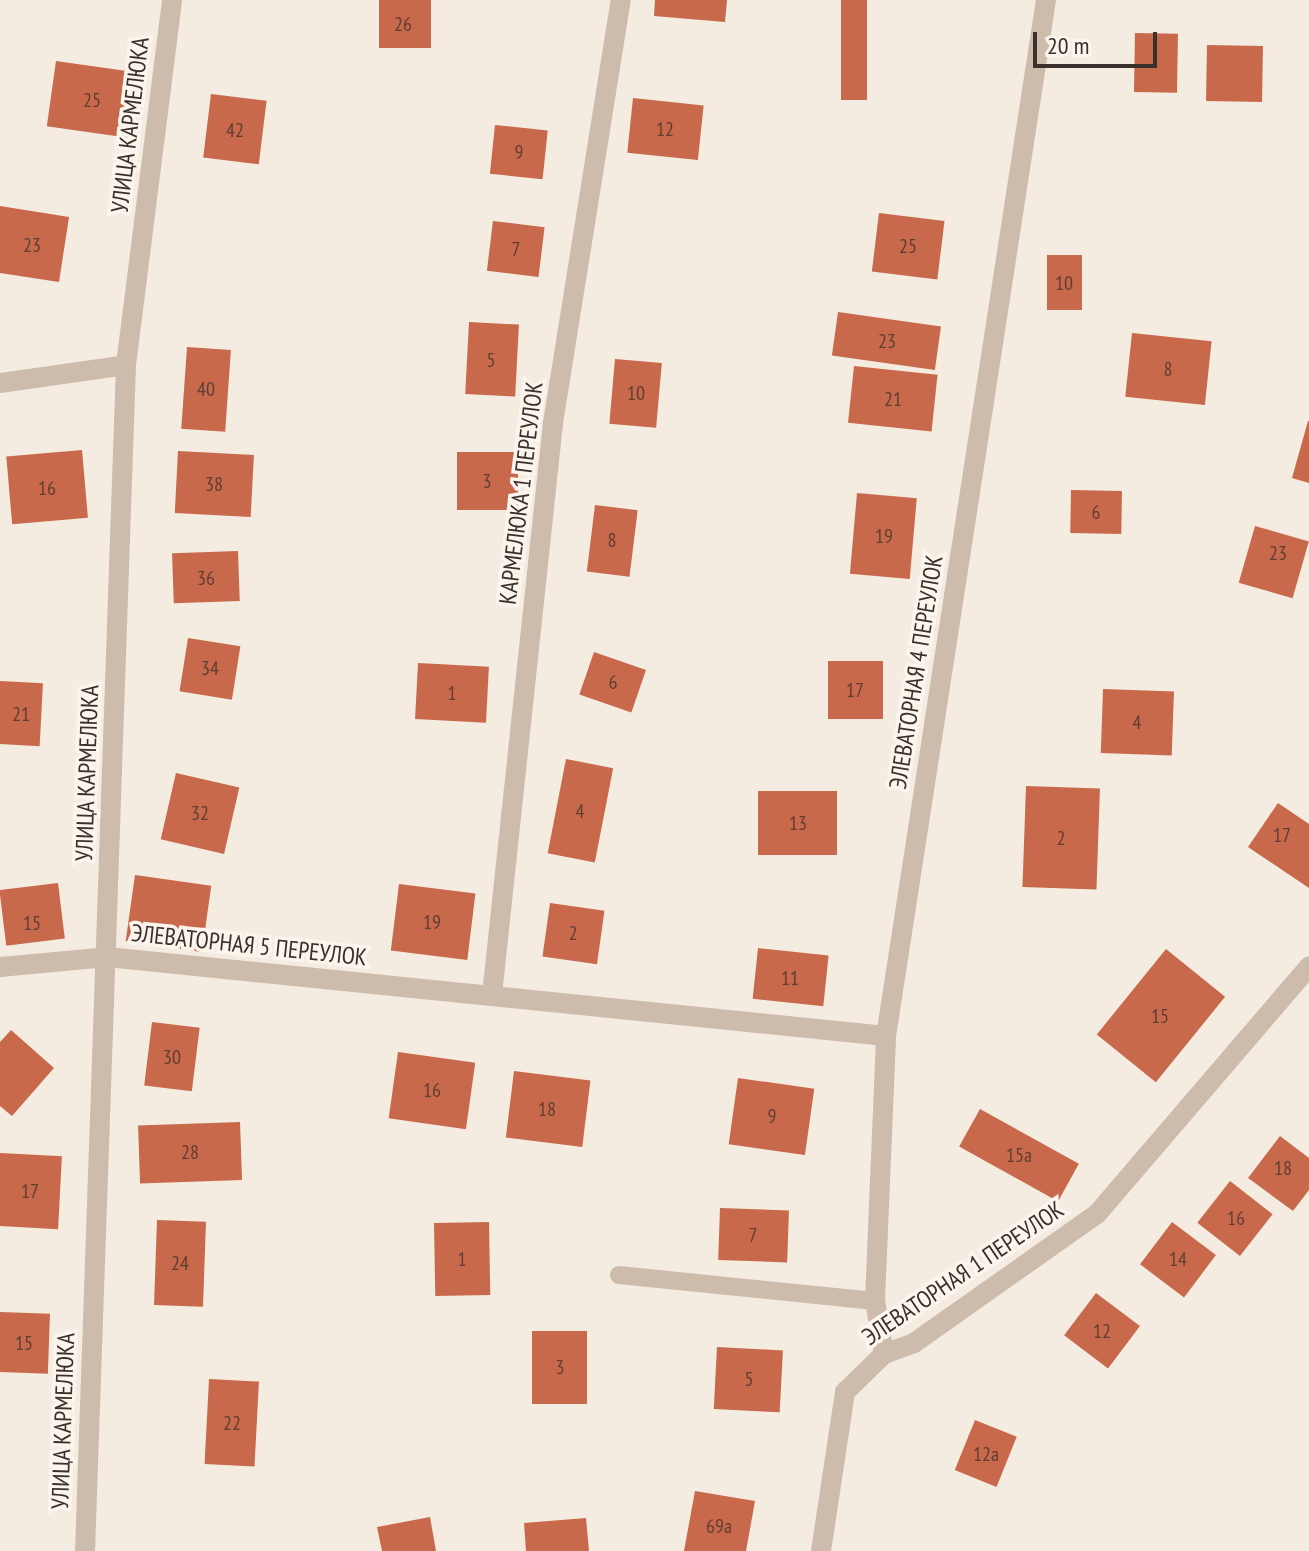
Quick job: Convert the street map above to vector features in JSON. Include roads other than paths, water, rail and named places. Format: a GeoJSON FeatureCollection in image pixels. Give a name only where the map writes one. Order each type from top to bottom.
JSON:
{"type":"FeatureCollection","features":[{"type":"Feature","properties":{"kind":"street","name":"УЛИЦА КАРМЕЛЮКА"},"geometry":{"type":"LineString","coordinates":[[85,1551],[126,365],[172,0]]}},
{"type":"Feature","properties":{"kind":"street","name":"КАРМЕЛЮКА 1 ПЕРЕУЛОК"},"geometry":{"type":"LineString","coordinates":[[492,995],[553,423],[621,0]]}},
{"type":"Feature","properties":{"kind":"street","name":"ЭЛЕВАТОРНАЯ 4 ПЕРЕУЛОК"},"geometry":{"type":"LineString","coordinates":[[884,1354],[875,1301],[886,1036],[1046,0]]}},
{"type":"Feature","properties":{"kind":"street"},"geometry":{"type":"LineString","coordinates":[[0,383],[126,365]]}},
{"type":"Feature","properties":{"kind":"street","name":"ЭЛЕВАТОРНАЯ 5 ПЕРЕУЛОК"},"geometry":{"type":"LineString","coordinates":[[0,967],[107,957],[886,1036]]}},
{"type":"Feature","properties":{"kind":"street","name":"ЭЛЕВАТОРНАЯ 1 ПЕРЕУЛОК"},"geometry":{"type":"LineString","coordinates":[[821,1551],[845,1392],[884,1354],[914,1343],[1097,1214],[1309,967]]}},
{"type":"Feature","properties":{"kind":"lane"},"geometry":{"type":"LineString","coordinates":[[619,1275],[875,1301]]}}]}
